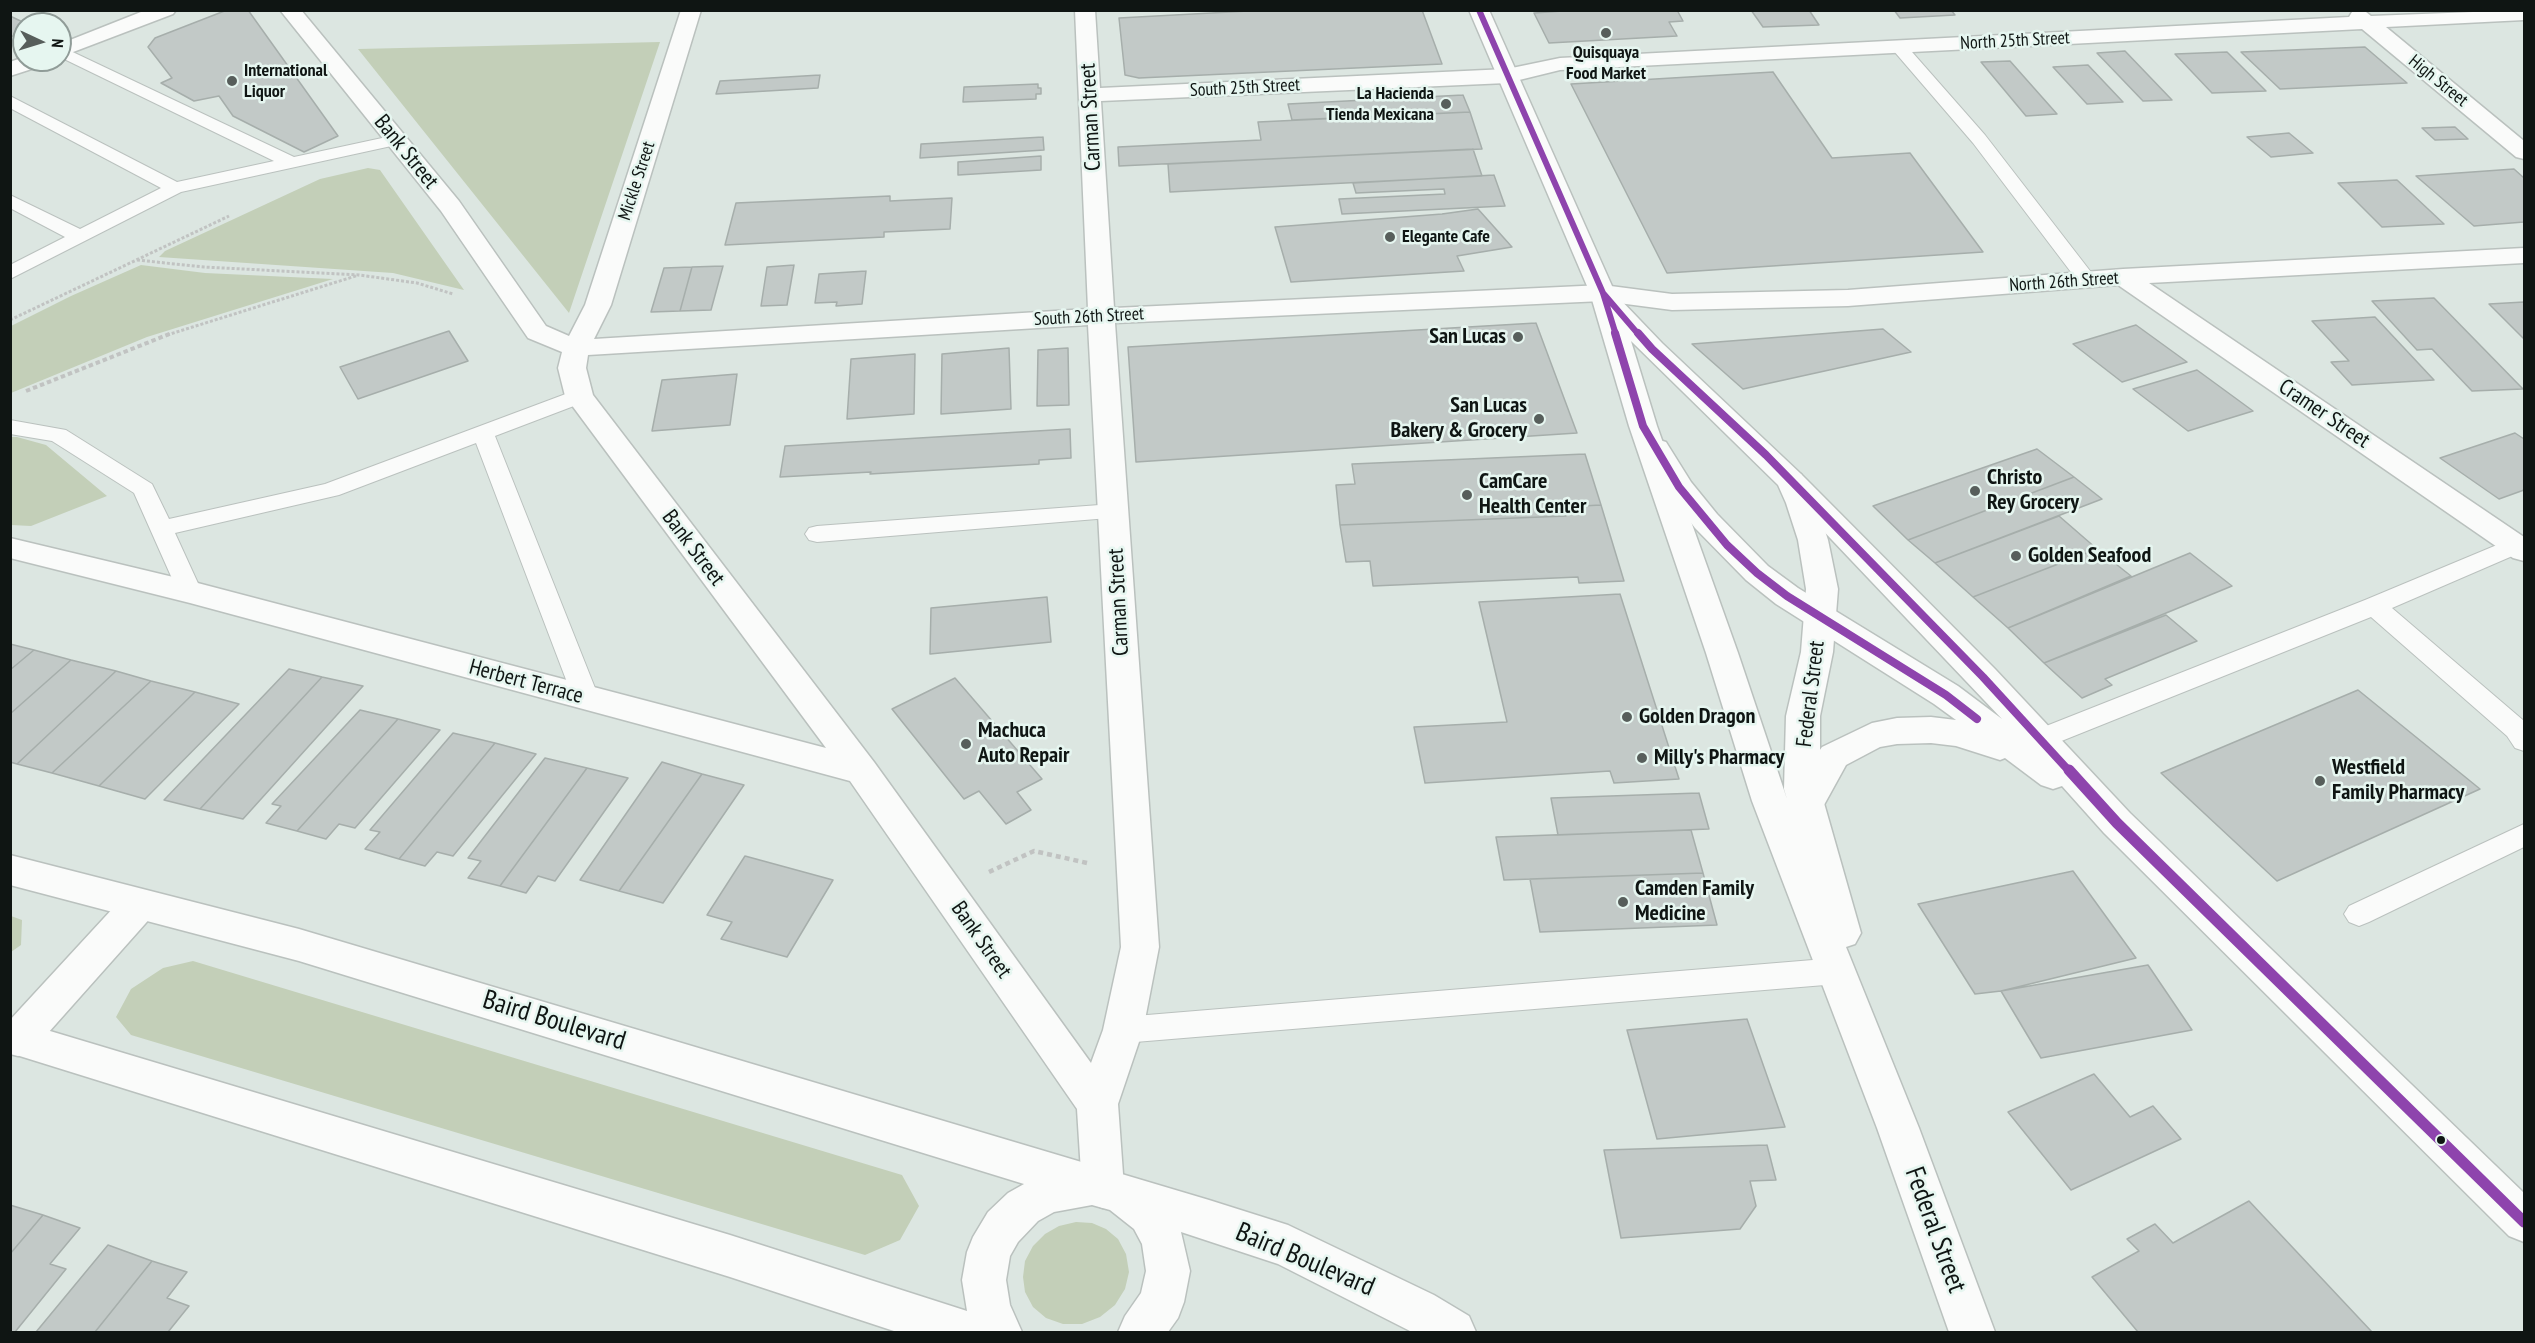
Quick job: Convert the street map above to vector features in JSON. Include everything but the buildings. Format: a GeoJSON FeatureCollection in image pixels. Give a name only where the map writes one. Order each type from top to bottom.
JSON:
{"type":"FeatureCollection","features":[{"type":"Feature","properties":{"kind":"street"},"geometry":{"type":"LineString","coordinates":[[72,46],[166,10]]}},
{"type":"Feature","properties":{"kind":"street","name":"Bank Street"},"geometry":{"type":"LineString","coordinates":[[290,10],[450,206],[537,332],[576,348],[572,368],[579,396],[862,771],[1096,1104]]}},
{"type":"Feature","properties":{"kind":"street","name":"Mickle Street"},"geometry":{"type":"LineString","coordinates":[[576,348],[598,305],[691,10]]}},
{"type":"Feature","properties":{"kind":"street","name":"Carman Street"},"geometry":{"type":"LineString","coordinates":[[1084,10],[1140,947],[1123,1030],[1096,1104],[1104,1188]]}},
{"type":"Feature","properties":{"kind":"street","name":"Federal Street"},"geometry":{"type":"LineString","coordinates":[[1479,10],[1603,293],[1643,426],[1722,653],[1770,801],[1898,1128],[1972,1332]]}},
{"type":"Feature","properties":{"kind":"street","name":"North 25th Street"},"geometry":{"type":"LineString","coordinates":[[1507,76],[1560,64],[1899,47],[2359,16],[2524,14]]}},
{"type":"Feature","properties":{"kind":"street","name":"High Street"},"geometry":{"type":"LineString","coordinates":[[2359,16],[2524,152]]}},
{"type":"Feature","properties":{"kind":"street","name":"South 25th Street"},"geometry":{"type":"LineString","coordinates":[[1090,95],[1507,76]]}},
{"type":"Feature","properties":{"kind":"street","name":"North 26th Street"},"geometry":{"type":"LineString","coordinates":[[1603,293],[1672,302],[1848,298],[2123,277],[2524,255]]}},
{"type":"Feature","properties":{"kind":"street","name":"Cramer Street"},"geometry":{"type":"LineString","coordinates":[[2123,277],[2520,548]]}},
{"type":"Feature","properties":{"kind":"street","name":"South 26th Street"},"geometry":{"type":"LineString","coordinates":[[576,348],[1101,316],[1603,293]]}},
{"type":"Feature","properties":{"kind":"street","name":"Federal Street"},"geometry":{"type":"LineString","coordinates":[[1603,293],[1652,349],[1791,481],[1813,540],[1822,589],[1816,652],[1803,716],[1802,789],[1898,1128]]}},
{"type":"Feature","properties":{"kind":"street"},"geometry":{"type":"LineString","coordinates":[[1643,426],[1679,488],[1728,545],[1756,573],[1820,616],[2035,749],[2117,823],[2524,1222]]}},
{"type":"Feature","properties":{"kind":"street"},"geometry":{"type":"LineString","coordinates":[[1791,481],[1983,677],[2035,749]]}},
{"type":"Feature","properties":{"kind":"street","name":"Herbert Terrace"},"geometry":{"type":"LineString","coordinates":[[10,548],[190,592],[862,771]]}},
{"type":"Feature","properties":{"kind":"street"},"geometry":{"type":"LineString","coordinates":[[1806,804],[1820,776],[1834,756],[1872,736],[1897,731],[1931,730],[1958,733],[2035,749]]}},
{"type":"Feature","properties":{"kind":"street","name":"Baird Boulevard"},"geometry":{"type":"LineString","coordinates":[[10,870],[299,945],[1104,1188],[1288,1246],[1418,1311],[1453,1332]]}},
{"type":"Feature","properties":{"kind":"street"},"geometry":{"type":"LineString","coordinates":[[140,904],[14,1037],[730,1256],[963,1332]]}},
{"type":"Feature","properties":{"kind":"street","name":"Baird Boulevard"},"geometry":{"type":"LineString","coordinates":[[999,1332],[988,1307],[984,1280],[989,1252],[1003,1227],[1023,1207],[1047,1193],[1104,1188],[1149,1215],[1163,1240],[1168,1271],[1162,1302],[1141,1332]]}},
{"type":"Feature","properties":{"kind":"lane"},"geometry":{"type":"LineString","coordinates":[[1899,47],[1979,139],[2086,280]]}},
{"type":"Feature","properties":{"kind":"lane"},"geometry":{"type":"LineString","coordinates":[[72,57],[292,163]]}},
{"type":"Feature","properties":{"kind":"lane"},"geometry":{"type":"LineString","coordinates":[[10,101],[175,188]]}},
{"type":"Feature","properties":{"kind":"lane"},"geometry":{"type":"LineString","coordinates":[[10,273],[175,188],[396,140]]}},
{"type":"Feature","properties":{"kind":"lane"},"geometry":{"type":"LineString","coordinates":[[10,200],[80,237]]}},
{"type":"Feature","properties":{"kind":"lane"},"geometry":{"type":"LineString","coordinates":[[162,528],[331,490],[579,396]]}},
{"type":"Feature","properties":{"kind":"lane"},"geometry":{"type":"LineString","coordinates":[[10,427],[58,435],[144,489],[190,592]]}},
{"type":"Feature","properties":{"kind":"lane"},"geometry":{"type":"LineString","coordinates":[[483,433],[586,698]]}},
{"type":"Feature","properties":{"kind":"lane"},"geometry":{"type":"LineString","coordinates":[[817,534],[1113,512]]}},
{"type":"Feature","properties":{"kind":"lane"},"geometry":{"type":"LineString","coordinates":[[2035,749],[2374,606],[2520,548]]}},
{"type":"Feature","properties":{"kind":"lane"},"geometry":{"type":"LineString","coordinates":[[2374,606],[2516,729],[2524,741]]}},
{"type":"Feature","properties":{"kind":"lane"},"geometry":{"type":"LineString","coordinates":[[2359,914],[2524,835]]}},
{"type":"Feature","properties":{"kind":"lane"},"geometry":{"type":"LineString","coordinates":[[1123,1030],[1836,971]]}},
{"type":"Feature","properties":{"kind":"path"},"geometry":{"type":"LineString","coordinates":[[10,320],[136,260],[204,267],[359,275],[417,283],[453,294]]}},
{"type":"Feature","properties":{"kind":"path"},"geometry":{"type":"LineString","coordinates":[[21,393],[153,339],[359,275]]}},
{"type":"Feature","properties":{"kind":"path"},"geometry":{"type":"LineString","coordinates":[[988,872],[1034,851],[1096,865]]}},
{"type":"Feature","properties":{"kind":"green space"},"geometry":{"type":"Polygon","coordinates":[[[660,42],[569,313],[358,49],[660,42]]]}},
{"type":"Feature","properties":{"kind":"green space"},"geometry":{"type":"Polygon","coordinates":[[[368,168],[380,170],[464,290],[393,273],[159,257],[165,251],[320,179],[368,168]]]}},
{"type":"Feature","properties":{"kind":"green space"},"geometry":{"type":"Polygon","coordinates":[[[141,265],[205,273],[333,279],[147,337],[11,393],[11,326],[141,265]]]}},
{"type":"Feature","properties":{"kind":"green space"},"geometry":{"type":"Polygon","coordinates":[[[11,437],[46,445],[107,496],[31,526],[11,525],[11,437]]]}},
{"type":"Feature","properties":{"kind":"green space"},"geometry":{"type":"Polygon","coordinates":[[[11,916],[22,920],[21,945],[11,952],[11,916]]]}},
{"type":"Feature","properties":{"kind":"green space"},"geometry":{"type":"Polygon","coordinates":[[[193,961],[902,1175],[919,1206],[900,1240],[865,1255],[131,1035],[116,1017],[131,989],[163,968],[193,961]]]}},
{"type":"Feature","properties":{"kind":"green space"},"geometry":{"type":"Polygon","coordinates":[[[1076,1222],[1092,1223],[1106,1229],[1118,1239],[1126,1254],[1129,1272],[1125,1289],[1115,1305],[1100,1317],[1082,1324],[1063,1324],[1046,1318],[1033,1307],[1025,1292],[1023,1277],[1025,1261],[1033,1246],[1045,1234],[1059,1226],[1076,1222]]]}},
{"type":"Feature","properties":{"kind":"transit line"},"geometry":{"type":"LineString","coordinates":[[1479,10],[1603,293],[1643,426],[1679,487],[1727,545],[1757,573],[1787,596],[1946,695],[1977,719]]}},
{"type":"Feature","properties":{"kind":"transit line"},"geometry":{"type":"LineString","coordinates":[[1603,293],[1652,349],[1766,455],[1983,677],[2117,823],[2524,1222]]}},
{"type":"Feature","properties":{"kind":"place","name":"Quisquaya Food Market"},"geometry":{"type":"Point","coordinates":[1606,33]}},
{"type":"Feature","properties":{"kind":"place","name":"International Liquor"},"geometry":{"type":"Point","coordinates":[232,81]}},
{"type":"Feature","properties":{"kind":"place","name":"La Hacienda Tienda Mexicana"},"geometry":{"type":"Point","coordinates":[1446,104]}},
{"type":"Feature","properties":{"kind":"place","name":"Elegante Cafe"},"geometry":{"type":"Point","coordinates":[1390,237]}},
{"type":"Feature","properties":{"kind":"place","name":"San Lucas"},"geometry":{"type":"Point","coordinates":[1518,337]}},
{"type":"Feature","properties":{"kind":"place","name":"San Lucas Bakery & Grocery"},"geometry":{"type":"Point","coordinates":[1539,419]}},
{"type":"Feature","properties":{"kind":"place","name":"Christo Rey Grocery"},"geometry":{"type":"Point","coordinates":[1975,491]}},
{"type":"Feature","properties":{"kind":"place","name":"CamCare Health Center"},"geometry":{"type":"Point","coordinates":[1467,495]}},
{"type":"Feature","properties":{"kind":"place","name":"Golden Seafood"},"geometry":{"type":"Point","coordinates":[2016,556]}},
{"type":"Feature","properties":{"kind":"place","name":"Golden Dragon"},"geometry":{"type":"Point","coordinates":[1627,717]}},
{"type":"Feature","properties":{"kind":"place","name":"Machuca Auto Repair"},"geometry":{"type":"Point","coordinates":[966,744]}},
{"type":"Feature","properties":{"kind":"place","name":"Milly's Pharmacy"},"geometry":{"type":"Point","coordinates":[1642,758]}},
{"type":"Feature","properties":{"kind":"place","name":"Westfield Family Pharmacy"},"geometry":{"type":"Point","coordinates":[2320,781]}},
{"type":"Feature","properties":{"kind":"place","name":"Camden Family Medicine"},"geometry":{"type":"Point","coordinates":[1623,902]}}]}
